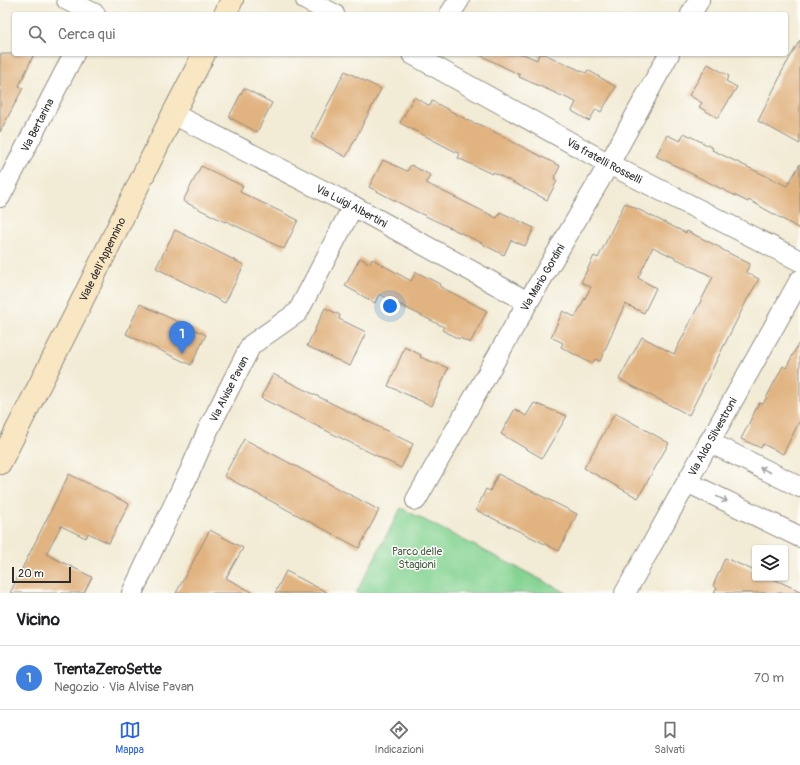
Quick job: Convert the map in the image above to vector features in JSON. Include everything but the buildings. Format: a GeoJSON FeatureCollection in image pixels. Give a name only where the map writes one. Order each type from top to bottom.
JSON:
{"type":"FeatureCollection","features":[{"type":"Feature","properties":{"kind":"main road"},"geometry":{"type":"LineString","coordinates":[[225,12],[232,0]]}},
{"type":"Feature","properties":{"kind":"main road","name":"Viale dell'Appennino"},"geometry":{"type":"LineString","coordinates":[[0,463],[203,56]]}},
{"type":"Feature","properties":{"kind":"street"},"geometry":{"type":"LineString","coordinates":[[67,0],[91,12]]}},
{"type":"Feature","properties":{"kind":"street"},"geometry":{"type":"LineString","coordinates":[[96,12],[103,0]]}},
{"type":"Feature","properties":{"kind":"street"},"geometry":{"type":"LineString","coordinates":[[306,0],[330,12]]}},
{"type":"Feature","properties":{"kind":"street"},"geometry":{"type":"LineString","coordinates":[[451,12],[459,0]]}},
{"type":"Feature","properties":{"kind":"street"},"geometry":{"type":"LineString","coordinates":[[692,12],[699,0]]}},
{"type":"Feature","properties":{"kind":"street","name":"Via Bertarina"},"geometry":{"type":"LineString","coordinates":[[0,197],[73,56]]}},
{"type":"Feature","properties":{"kind":"street","name":"Via fratelli Rosselli"},"geometry":{"type":"LineString","coordinates":[[420,56],[609,164],[800,261]]}},
{"type":"Feature","properties":{"kind":"street","name":"Via Mario Gordini"},"geometry":{"type":"LineString","coordinates":[[416,500],[528,302],[609,164],[668,56]]}},
{"type":"Feature","properties":{"kind":"street","name":"Via Luigi Albertini"},"geometry":{"type":"LineString","coordinates":[[174,114],[353,206],[528,302]]}},
{"type":"Feature","properties":{"kind":"street","name":"Via Alvise Pavan"},"geometry":{"type":"LineString","coordinates":[[132,593],[208,430],[251,345],[298,312],[353,206]]}},
{"type":"Feature","properties":{"kind":"street","name":"Via Aldo Silvestroni"},"geometry":{"type":"LineString","coordinates":[[625,593],[800,280]]}},
{"type":"Feature","properties":{"kind":"street"},"geometry":{"type":"LineString","coordinates":[[709,442],[800,487]]}},
{"type":"Feature","properties":{"kind":"street"},"geometry":{"type":"LineString","coordinates":[[687,482],[800,537]]}},
{"type":"Feature","properties":{"kind":"green space","name":"Parco delle Stagioni"},"geometry":{"type":"Polygon","coordinates":[[[401,508],[567,593],[356,593],[401,508]]]}},
{"type":"Feature","properties":{"kind":"place","name":"TrentaZeroSette"},"geometry":{"type":"Point","coordinates":[182,354]}}]}
